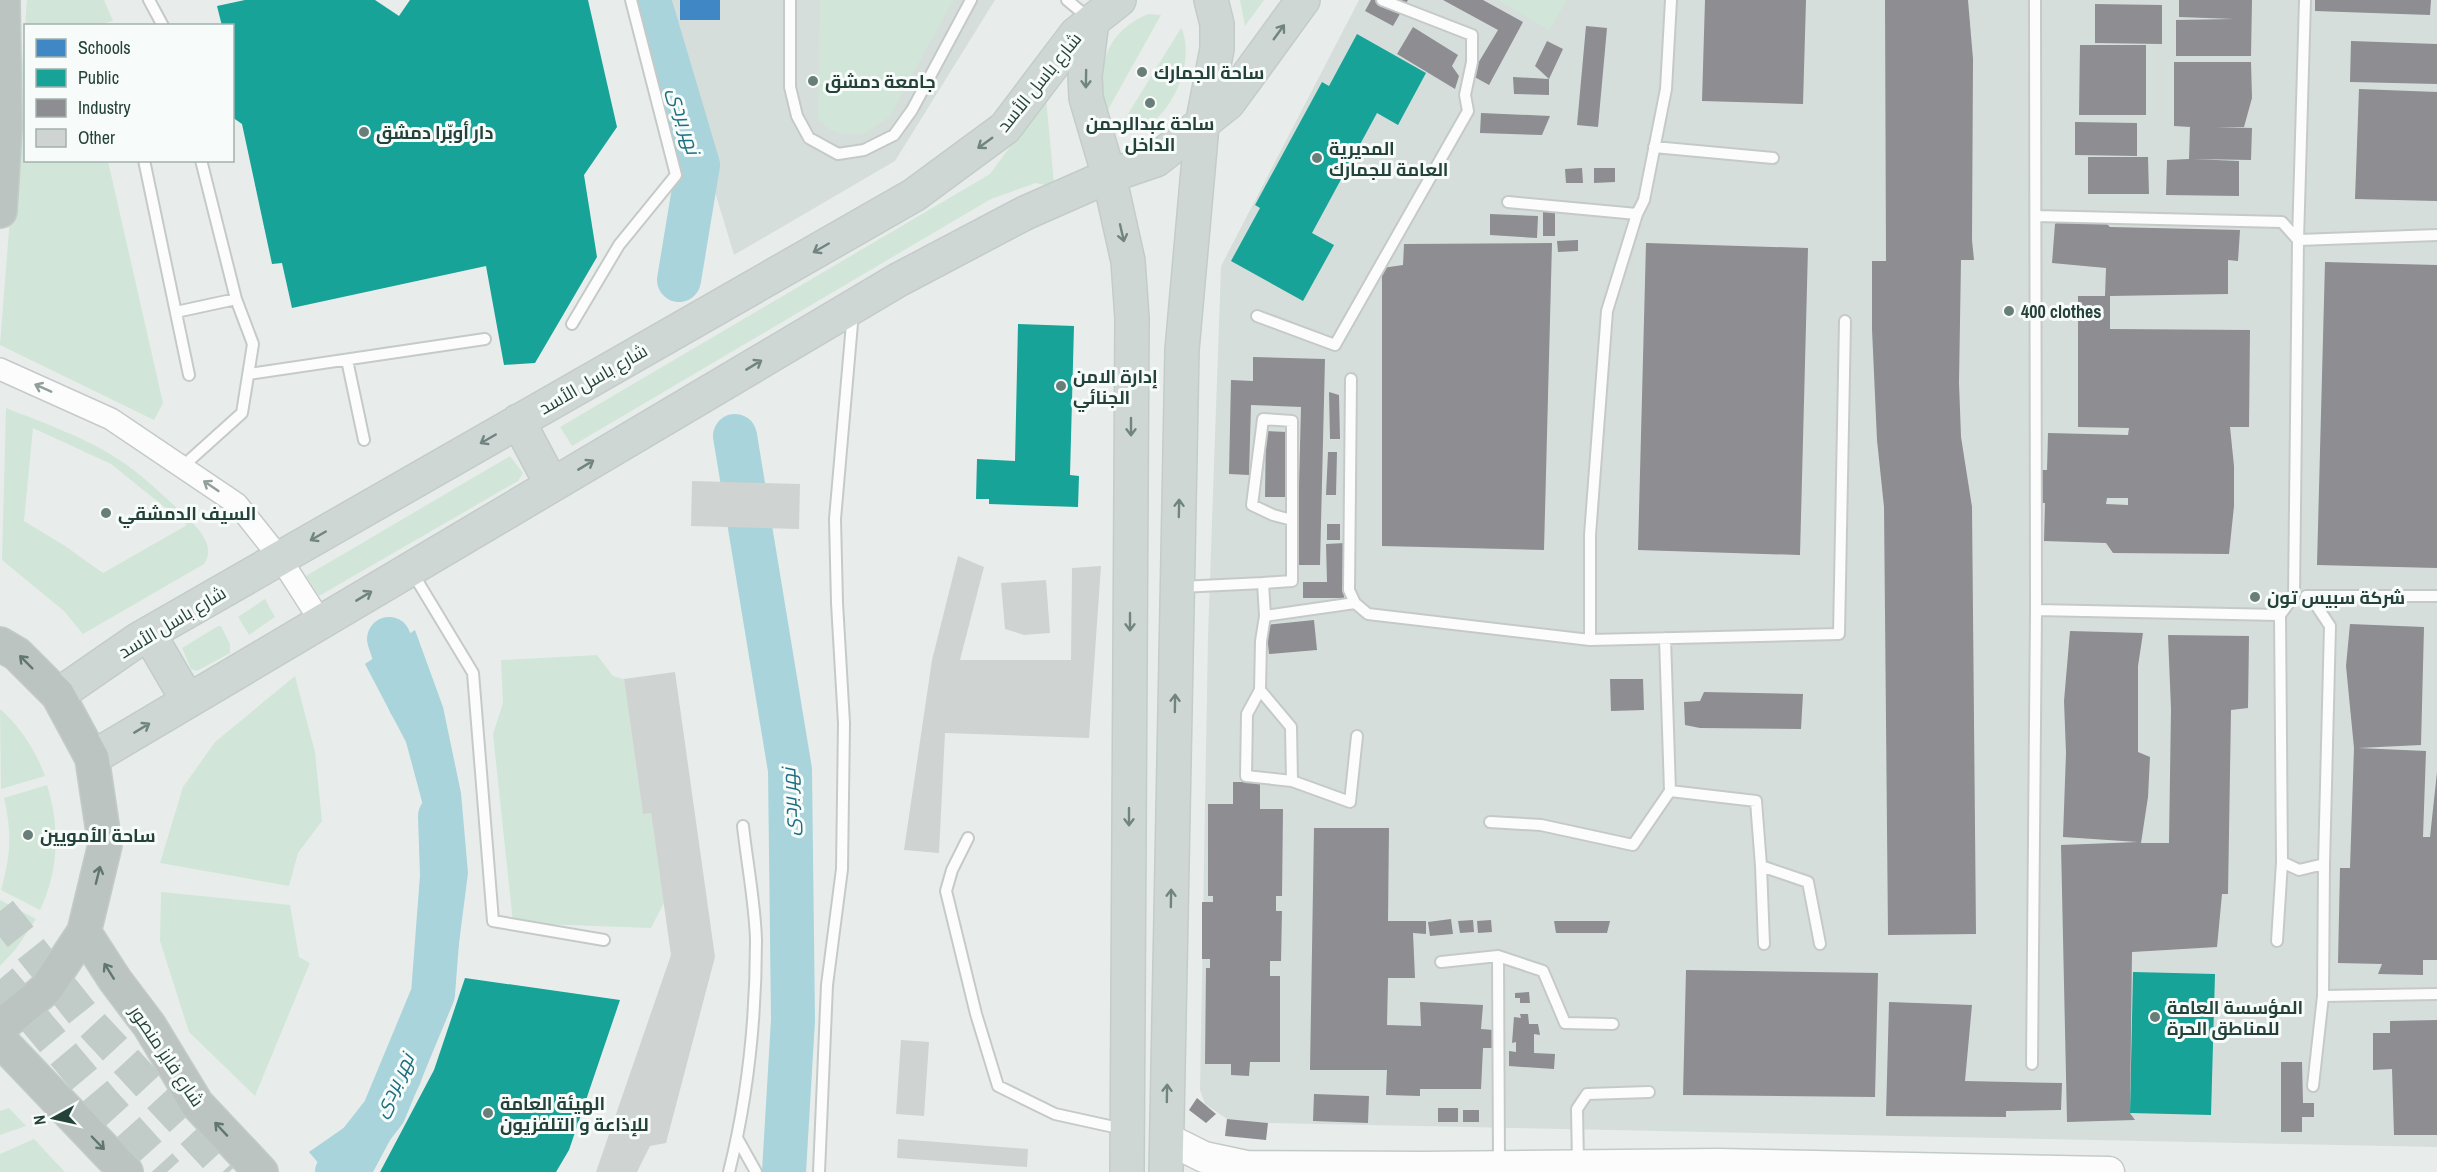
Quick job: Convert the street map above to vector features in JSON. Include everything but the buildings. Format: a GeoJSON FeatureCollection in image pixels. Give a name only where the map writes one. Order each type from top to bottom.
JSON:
{"type":"FeatureCollection","features":[{"type":"Feature","properties":{"kind":"highway"},"geometry":{"type":"LineString","coordinates":[[0,211],[5,128],[3,0]]}},
{"type":"Feature","properties":{"kind":"highway"},"geometry":{"type":"LineString","coordinates":[[0,644],[17,654],[58,695],[92,758],[105,846],[84,932],[46,989],[0,1027]]}},
{"type":"Feature","properties":{"kind":"highway","name":"شارع فايز منصور"},"geometry":{"type":"LineString","coordinates":[[84,932],[115,980],[149,1025],[197,1104],[261,1172]]}},
{"type":"Feature","properties":{"kind":"highway"},"geometry":{"type":"LineString","coordinates":[[0,1040],[126,1172]]}},
{"type":"Feature","properties":{"kind":"main road","name":"شارع باسل الأسد"},"geometry":{"type":"LineString","coordinates":[[58,695],[149,634],[914,195],[1005,128],[1076,34],[1119,0]]}},
{"type":"Feature","properties":{"kind":"main road"},"geometry":{"type":"LineString","coordinates":[[1166,1172],[1182,350],[1202,124],[1217,50],[1217,24],[1211,0]]}},
{"type":"Feature","properties":{"kind":"main road"},"geometry":{"type":"LineString","coordinates":[[92,758],[854,306],[1025,213],[1109,176],[1156,160],[1228,103],[1302,0]]}},
{"type":"Feature","properties":{"kind":"main road"},"geometry":{"type":"LineString","coordinates":[[1092,21],[1085,76],[1086,98],[1109,176],[1128,261],[1132,318],[1126,1171]]}},
{"type":"Feature","properties":{"kind":"main road"},"geometry":{"type":"LineString","coordinates":[[518,421],[552,485]]}},
{"type":"Feature","properties":{"kind":"main road"},"geometry":{"type":"LineString","coordinates":[[149,634],[188,701]]}},
{"type":"Feature","properties":{"kind":"main road"},"geometry":{"type":"LineString","coordinates":[[1166,1138],[1204,1157],[1246,1166],[1424,1170],[1578,1166],[2109,1172]]}},
{"type":"Feature","properties":{"kind":"street"},"geometry":{"type":"LineString","coordinates":[[0,369],[111,419],[237,504],[280,558],[321,622]]}},
{"type":"Feature","properties":{"kind":"lane"},"geometry":{"type":"LineString","coordinates":[[148,0],[162,24]]}},
{"type":"Feature","properties":{"kind":"lane"},"geometry":{"type":"LineString","coordinates":[[573,324],[619,244],[676,175],[632,0]]}},
{"type":"Feature","properties":{"kind":"lane"},"geometry":{"type":"LineString","coordinates":[[790,0],[790,87],[797,116],[809,138],[838,154],[864,150],[894,135],[912,110],[971,0]]}},
{"type":"Feature","properties":{"kind":"lane"},"geometry":{"type":"LineString","coordinates":[[1067,0],[1092,21]]}},
{"type":"Feature","properties":{"kind":"lane"},"geometry":{"type":"LineString","coordinates":[[1257,316],[1335,345],[1468,111],[1465,95],[1472,62],[1472,35],[1382,0]]}},
{"type":"Feature","properties":{"kind":"lane"},"geometry":{"type":"LineString","coordinates":[[1590,640],[1590,535],[1607,311],[1637,214],[1644,200],[1666,89],[1671,0]]}},
{"type":"Feature","properties":{"kind":"lane"},"geometry":{"type":"LineString","coordinates":[[2032,1064],[2036,610],[2036,0]]}},
{"type":"Feature","properties":{"kind":"lane"},"geometry":{"type":"LineString","coordinates":[[2277,941],[2282,862],[2280,615],[2294,596],[2298,240],[2305,0]]}},
{"type":"Feature","properties":{"kind":"lane"},"geometry":{"type":"LineString","coordinates":[[1654,147],[1773,158]]}},
{"type":"Feature","properties":{"kind":"lane"},"geometry":{"type":"LineString","coordinates":[[144,162],[189,375]]}},
{"type":"Feature","properties":{"kind":"lane"},"geometry":{"type":"LineString","coordinates":[[182,467],[242,413],[253,344],[236,299],[202,162]]}},
{"type":"Feature","properties":{"kind":"lane"},"geometry":{"type":"LineString","coordinates":[[1508,202],[1637,214]]}},
{"type":"Feature","properties":{"kind":"lane"},"geometry":{"type":"LineString","coordinates":[[2036,216],[2282,222],[2298,240]]}},
{"type":"Feature","properties":{"kind":"lane"},"geometry":{"type":"LineString","coordinates":[[2298,240],[2437,235]]}},
{"type":"Feature","properties":{"kind":"lane"},"geometry":{"type":"LineString","coordinates":[[176,312],[236,299]]}},
{"type":"Feature","properties":{"kind":"lane"},"geometry":{"type":"LineString","coordinates":[[819,1172],[828,985],[842,869],[844,723],[837,603],[836,519],[854,306]]}},
{"type":"Feature","properties":{"kind":"lane"},"geometry":{"type":"LineString","coordinates":[[1351,379],[1349,590],[1355,603],[1368,614],[1590,640],[1839,634],[1845,321]]}},
{"type":"Feature","properties":{"kind":"lane"},"geometry":{"type":"LineString","coordinates":[[249,374],[485,339]]}},
{"type":"Feature","properties":{"kind":"lane"},"geometry":{"type":"LineString","coordinates":[[347,360],[364,440]]}},
{"type":"Feature","properties":{"kind":"lane"},"geometry":{"type":"LineString","coordinates":[[1177,587],[1292,581],[1292,520],[1292,421],[1263,419],[1252,505],[1273,515],[1292,520]]}},
{"type":"Feature","properties":{"kind":"lane"},"geometry":{"type":"LineString","coordinates":[[411,569],[472,673],[493,921],[604,940]]}},
{"type":"Feature","properties":{"kind":"lane"},"geometry":{"type":"LineString","coordinates":[[1263,584],[1265,616],[1261,641],[1260,690],[1246,714],[1246,776],[1292,782],[1350,802],[1357,736]]}},
{"type":"Feature","properties":{"kind":"lane"},"geometry":{"type":"LineString","coordinates":[[2294,596],[2437,596]]}},
{"type":"Feature","properties":{"kind":"lane"},"geometry":{"type":"LineString","coordinates":[[2310,596],[2330,626],[2323,996],[2313,1086]]}},
{"type":"Feature","properties":{"kind":"lane"},"geometry":{"type":"LineString","coordinates":[[1265,616],[1355,603]]}},
{"type":"Feature","properties":{"kind":"lane"},"geometry":{"type":"LineString","coordinates":[[2036,610],[2280,615]]}},
{"type":"Feature","properties":{"kind":"lane"},"geometry":{"type":"LineString","coordinates":[[1490,822],[1541,825],[1633,845],[1670,791],[1665,638]]}},
{"type":"Feature","properties":{"kind":"lane"},"geometry":{"type":"LineString","coordinates":[[1260,690],[1291,727],[1292,782]]}},
{"type":"Feature","properties":{"kind":"lane"},"geometry":{"type":"LineString","coordinates":[[1670,791],[1756,801],[1764,944]]}},
{"type":"Feature","properties":{"kind":"lane"},"geometry":{"type":"LineString","coordinates":[[729,1172],[737,1138],[752,1045],[756,938],[743,826]]}},
{"type":"Feature","properties":{"kind":"lane"},"geometry":{"type":"LineString","coordinates":[[968,838],[952,870],[946,891],[976,1014],[998,1086],[1055,1114],[1128,1130]]}},
{"type":"Feature","properties":{"kind":"lane"},"geometry":{"type":"LineString","coordinates":[[2282,862],[2299,870],[2324,864]]}},
{"type":"Feature","properties":{"kind":"lane"},"geometry":{"type":"LineString","coordinates":[[1761,866],[1808,882],[1820,945]]}},
{"type":"Feature","properties":{"kind":"lane"},"geometry":{"type":"LineString","coordinates":[[1441,962],[1498,956],[1543,971],[1565,1023],[1613,1023]]}},
{"type":"Feature","properties":{"kind":"lane"},"geometry":{"type":"LineString","coordinates":[[1498,956],[1499,1167]]}},
{"type":"Feature","properties":{"kind":"lane"},"geometry":{"type":"LineString","coordinates":[[2323,996],[2437,994]]}},
{"type":"Feature","properties":{"kind":"lane"},"geometry":{"type":"LineString","coordinates":[[1578,1166],[1577,1109],[1587,1094],[1649,1092]]}},
{"type":"Feature","properties":{"kind":"lane"},"geometry":{"type":"LineString","coordinates":[[737,1138],[756,1172]]}},
{"type":"Feature","properties":{"kind":"shaded area","name":"جامعة دمشق"},"geometry":{"type":"Polygon","coordinates":[[[657,0],[995,0],[895,161],[734,255],[657,0]]]}},
{"type":"Feature","properties":{"kind":"shaded area"},"geometry":{"type":"Polygon","coordinates":[[[1359,0],[2437,0],[2437,1147],[1268,1123],[1227,1119],[1205,1104],[1200,1090],[1208,635],[1221,266],[1359,0]]]}},
{"type":"Feature","properties":{"kind":"green space"},"geometry":{"type":"Polygon","coordinates":[[[27,0],[104,0],[113,21],[101,24],[25,24],[27,0]]]}},
{"type":"Feature","properties":{"kind":"green space"},"geometry":{"type":"Polygon","coordinates":[[[820,0],[953,0],[889,117],[865,133],[846,134],[831,130],[818,119],[820,0]]]}},
{"type":"Feature","properties":{"kind":"green space"},"geometry":{"type":"Polygon","coordinates":[[[1240,0],[1264,0],[1245,26],[1240,0]]]}},
{"type":"Feature","properties":{"kind":"green space"},"geometry":{"type":"Polygon","coordinates":[[[1499,0],[1567,0],[1549,30],[1499,0]]]}},
{"type":"Feature","properties":{"kind":"green space"},"geometry":{"type":"Polygon","coordinates":[[[1148,14],[1161,15],[1105,115],[1102,83],[1106,55],[1121,32],[1148,14]]]}},
{"type":"Feature","properties":{"kind":"green space"},"geometry":{"type":"Polygon","coordinates":[[[1181,28],[1185,42],[1185,60],[1174,96],[1151,123],[1136,129],[1120,127],[1181,28]]]}},
{"type":"Feature","properties":{"kind":"green space"},"geometry":{"type":"Polygon","coordinates":[[[24,38],[24,162],[108,162],[163,403],[154,420],[0,345],[24,38]]]}},
{"type":"Feature","properties":{"kind":"green space"},"geometry":{"type":"Polygon","coordinates":[[[1046,98],[1054,183],[1049,186],[1036,183],[991,199],[572,446],[560,427],[990,174],[1046,98]]]}},
{"type":"Feature","properties":{"kind":"green space"},"geometry":{"type":"Polygon","coordinates":[[[6,408],[81,439],[124,463],[192,522],[202,535],[208,549],[208,557],[204,564],[83,634],[64,611],[2,560],[6,408]],[[33,428],[24,521],[103,573],[187,525],[111,464],[33,428]]]}},
{"type":"Feature","properties":{"kind":"green space"},"geometry":{"type":"Polygon","coordinates":[[[510,456],[523,473],[518,481],[319,596],[306,576],[510,456]]]}},
{"type":"Feature","properties":{"kind":"green space"},"geometry":{"type":"Polygon","coordinates":[[[265,599],[275,617],[249,635],[238,617],[265,599]]]}},
{"type":"Feature","properties":{"kind":"green space"},"geometry":{"type":"Polygon","coordinates":[[[221,626],[230,644],[230,653],[197,671],[191,669],[182,648],[221,626]]]}},
{"type":"Feature","properties":{"kind":"green space"},"geometry":{"type":"Polygon","coordinates":[[[597,655],[613,676],[624,679],[643,813],[651,813],[664,903],[651,928],[513,923],[493,734],[503,703],[501,660],[597,655]]]}},
{"type":"Feature","properties":{"kind":"green space"},"geometry":{"type":"Polygon","coordinates":[[[295,676],[315,752],[322,821],[298,853],[289,886],[160,863],[183,787],[215,742],[295,676]]]}},
{"type":"Feature","properties":{"kind":"green space"},"geometry":{"type":"Polygon","coordinates":[[[0,709],[27,740],[45,776],[1,789],[0,709]]]}},
{"type":"Feature","properties":{"kind":"green space"},"geometry":{"type":"Polygon","coordinates":[[[47,785],[54,816],[56,848],[51,880],[40,910],[1,890],[9,844],[4,798],[47,785]]]}},
{"type":"Feature","properties":{"kind":"green space"},"geometry":{"type":"Polygon","coordinates":[[[161,892],[290,905],[299,957],[310,963],[255,1096],[189,1032],[160,941],[161,892]]]}},
{"type":"Feature","properties":{"kind":"green space"},"geometry":{"type":"Polygon","coordinates":[[[0,900],[36,919],[16,949],[0,966],[0,900]]]}},
{"type":"Feature","properties":{"kind":"green space"},"geometry":{"type":"Polygon","coordinates":[[[9,1108],[26,1126],[0,1135],[0,1111],[9,1108]]]}},
{"type":"Feature","properties":{"kind":"green space"},"geometry":{"type":"Polygon","coordinates":[[[34,1139],[65,1172],[0,1172],[0,1154],[34,1139]]]}},
{"type":"Feature","properties":{"kind":"water"},"geometry":{"type":"Polygon","coordinates":[[[415,630],[443,707],[461,793],[468,873],[454,982],[420,1084],[373,1172],[326,1172],[309,1152],[391,1095],[433,994],[442,876],[406,742],[365,664],[415,630]]]}},
{"type":"Feature","properties":{"kind":"waterway","name":"نهر بردى"},"geometry":{"type":"LineString","coordinates":[[649,0],[698,165],[679,280]]}},
{"type":"Feature","properties":{"kind":"waterway","name":"نهر بردى"},"geometry":{"type":"LineString","coordinates":[[735,436],[790,770],[793,1020],[784,1172]]}},
{"type":"Feature","properties":{"kind":"waterway","name":"نهر بردى"},"geometry":{"type":"LineString","coordinates":[[389,639],[410,703]]}},
{"type":"Feature","properties":{"kind":"waterway","name":"نهر بردى"},"geometry":{"type":"LineString","coordinates":[[337,1172],[384,1112],[433,994],[442,876],[440,816]]}},
{"type":"Feature","properties":{"kind":"tunnel"},"geometry":{"type":"LineString","coordinates":[[0,911],[85,1017],[229,1172]]}},
{"type":"Feature","properties":{"kind":"tunnel"},"geometry":{"type":"LineString","coordinates":[[0,979],[102,1100],[167,1172]]}},
{"type":"Feature","properties":{"kind":"place","name":"ساحة الجمارك"},"geometry":{"type":"Point","coordinates":[1142,72]}},
{"type":"Feature","properties":{"kind":"place","name":"جامعة دمشق"},"geometry":{"type":"Point","coordinates":[813,81]}},
{"type":"Feature","properties":{"kind":"place","name":"ساحة عبدالرحمن الداخل"},"geometry":{"type":"Point","coordinates":[1150,103]}},
{"type":"Feature","properties":{"kind":"place","name":"دار أوبّرا دمشق"},"geometry":{"type":"Point","coordinates":[364,132]}},
{"type":"Feature","properties":{"kind":"place","name":"المديرية العامة للجمارك"},"geometry":{"type":"Point","coordinates":[1317,158]}},
{"type":"Feature","properties":{"kind":"place","name":"400 clothes"},"geometry":{"type":"Point","coordinates":[2009,311]}},
{"type":"Feature","properties":{"kind":"place","name":"إدارة الامن الجنائي"},"geometry":{"type":"Point","coordinates":[1061,386]}},
{"type":"Feature","properties":{"kind":"place","name":"السيف الدمشقي"},"geometry":{"type":"Point","coordinates":[106,513]}},
{"type":"Feature","properties":{"kind":"place","name":"شركة سبيس تون"},"geometry":{"type":"Point","coordinates":[2255,597]}},
{"type":"Feature","properties":{"kind":"place","name":"ساحة الأمويين"},"geometry":{"type":"Point","coordinates":[28,835]}},
{"type":"Feature","properties":{"kind":"place","name":"المؤسسة العامة للمناطق الحرة"},"geometry":{"type":"Point","coordinates":[2155,1017]}},
{"type":"Feature","properties":{"kind":"place","name":"الهيئة العامة للإذاعة و التلفزيون"},"geometry":{"type":"Point","coordinates":[488,1113]}}]}
